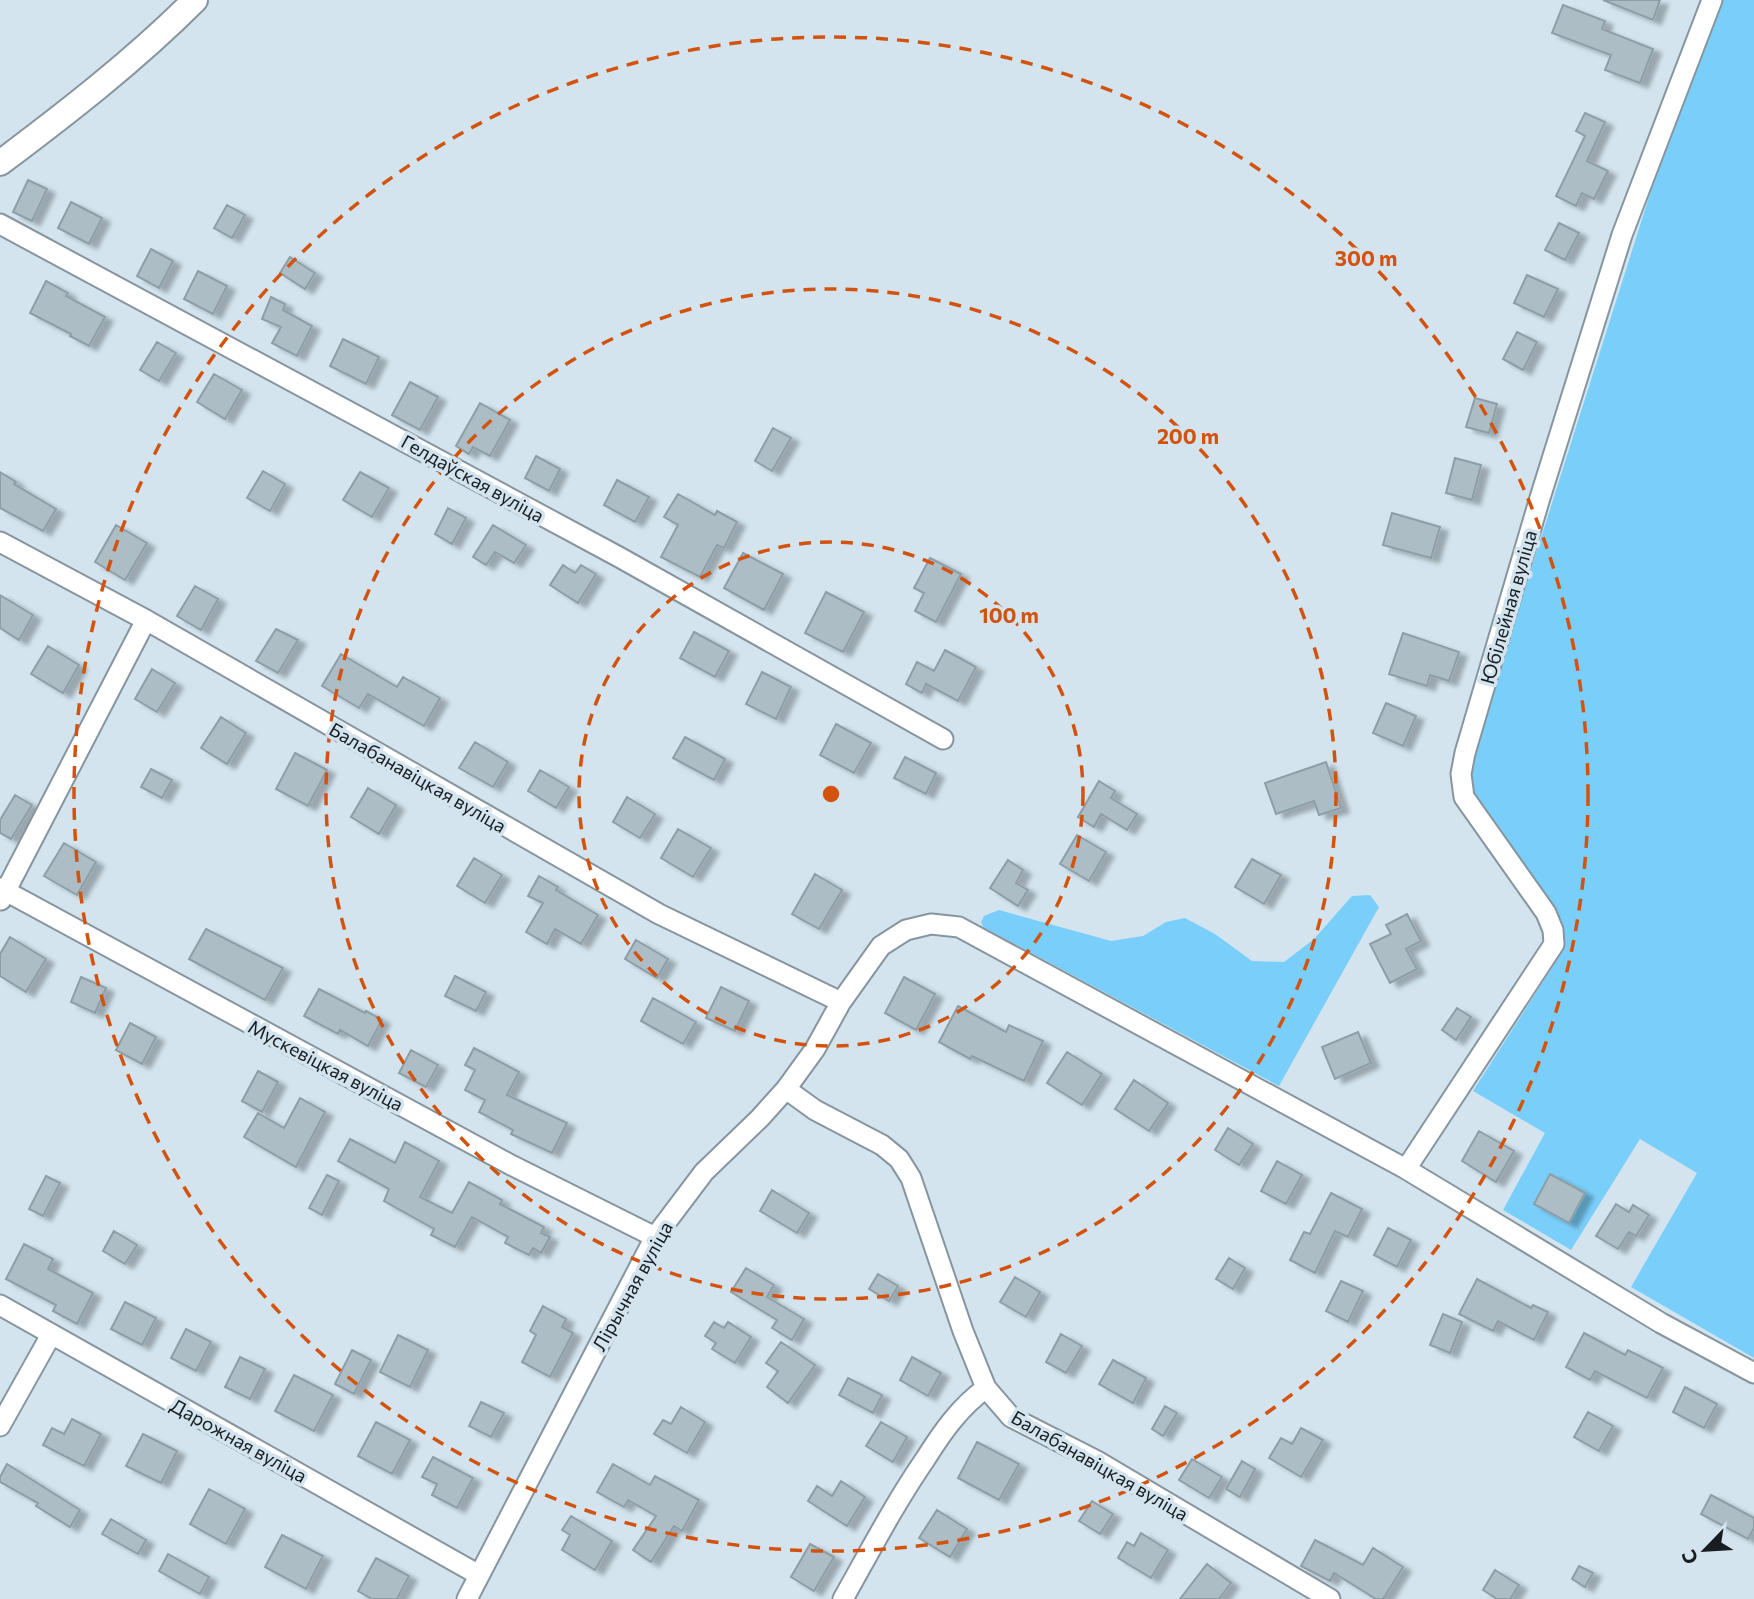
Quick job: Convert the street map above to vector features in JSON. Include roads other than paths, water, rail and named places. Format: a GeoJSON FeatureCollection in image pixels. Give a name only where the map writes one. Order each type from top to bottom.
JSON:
{"type":"FeatureCollection","features":[{"type":"Feature","properties":{"kind":"street"},"geometry":{"type":"LineString","coordinates":[[0,163],[89,96],[142,51],[195,0]]}},
{"type":"Feature","properties":{"kind":"street","name":"Юбілейная вуліца"},"geometry":{"type":"LineString","coordinates":[[1406,1169],[1554,944],[1553,930],[1546,913],[1464,797],[1461,774],[1539,501],[1622,235],[1712,0]]}},
{"type":"Feature","properties":{"kind":"street","name":"Гелдаўская вуліца"},"geometry":{"type":"LineString","coordinates":[[0,225],[607,551],[943,739]]}},
{"type":"Feature","properties":{"kind":"street","name":"Балабанавіцкая вуліца"},"geometry":{"type":"LineString","coordinates":[[0,542],[146,620],[659,914],[841,1002]]}},
{"type":"Feature","properties":{"kind":"street"},"geometry":{"type":"LineString","coordinates":[[2,893],[146,620]]}},
{"type":"Feature","properties":{"kind":"street","name":"Мускевіцкая вуліца"},"geometry":{"type":"LineString","coordinates":[[2,893],[511,1166],[655,1237]]}},
{"type":"Feature","properties":{"kind":"street","name":"Лірычная вуліца"},"geometry":{"type":"LineString","coordinates":[[467,1599],[655,1237],[704,1172],[786,1089],[815,1049],[841,1002],[881,946],[906,930],[931,924],[959,927],[1406,1169],[1661,1323],[1754,1373]]}},
{"type":"Feature","properties":{"kind":"street","name":"Балабанавіцкая вуліца"},"geometry":{"type":"LineString","coordinates":[[786,1089],[815,1110],[882,1145],[899,1159],[911,1178],[963,1331],[986,1388],[1012,1417],[1097,1461],[1330,1599]]}},
{"type":"Feature","properties":{"kind":"street","name":"Дарожная вуліца"},"geometry":{"type":"LineString","coordinates":[[0,1305],[479,1574]]}},
{"type":"Feature","properties":{"kind":"street"},"geometry":{"type":"LineString","coordinates":[[0,1426],[51,1335]]}},
{"type":"Feature","properties":{"kind":"street"},"geometry":{"type":"LineString","coordinates":[[843,1599],[900,1496],[948,1424],[969,1400],[986,1388]]}}]}
